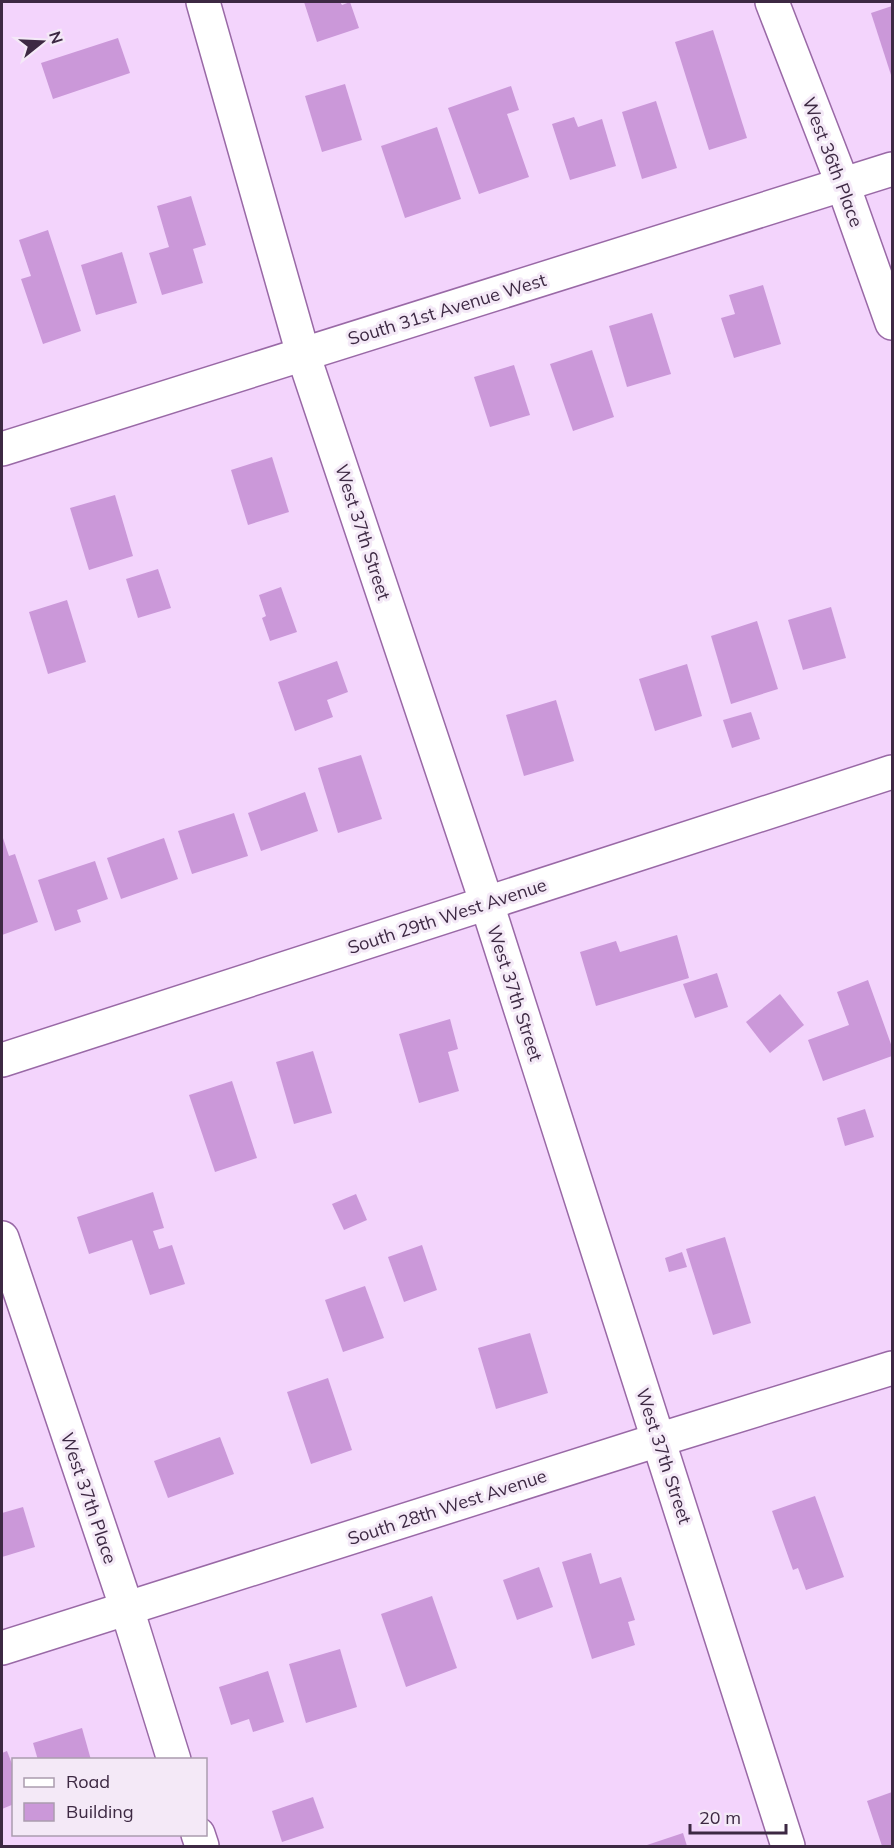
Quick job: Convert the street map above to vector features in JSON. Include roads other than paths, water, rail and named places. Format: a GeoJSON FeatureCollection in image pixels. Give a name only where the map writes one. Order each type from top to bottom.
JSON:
{"type":"FeatureCollection","features":[{"type":"Feature","properties":{"kind":"street","name":"West 37th Street"},"geometry":{"type":"LineString","coordinates":[[203,2],[303,354],[487,904],[788,1846]]}},
{"type":"Feature","properties":{"kind":"street","name":"West 36th Place"},"geometry":{"type":"LineString","coordinates":[[772,2],[843,185],[892,323]]}},
{"type":"Feature","properties":{"kind":"street","name":"South 31st Avenue West"},"geometry":{"type":"LineString","coordinates":[[2,448],[892,169]]}},
{"type":"Feature","properties":{"kind":"street","name":"South 29th West Avenue"},"geometry":{"type":"LineString","coordinates":[[2,1060],[892,772]]}},
{"type":"Feature","properties":{"kind":"street","name":"West 37th Place"},"geometry":{"type":"LineString","coordinates":[[2,1238],[127,1608],[173,1758]]}},
{"type":"Feature","properties":{"kind":"street","name":"South 28th West Avenue"},"geometry":{"type":"LineString","coordinates":[[2,1648],[892,1368]]}}]}
